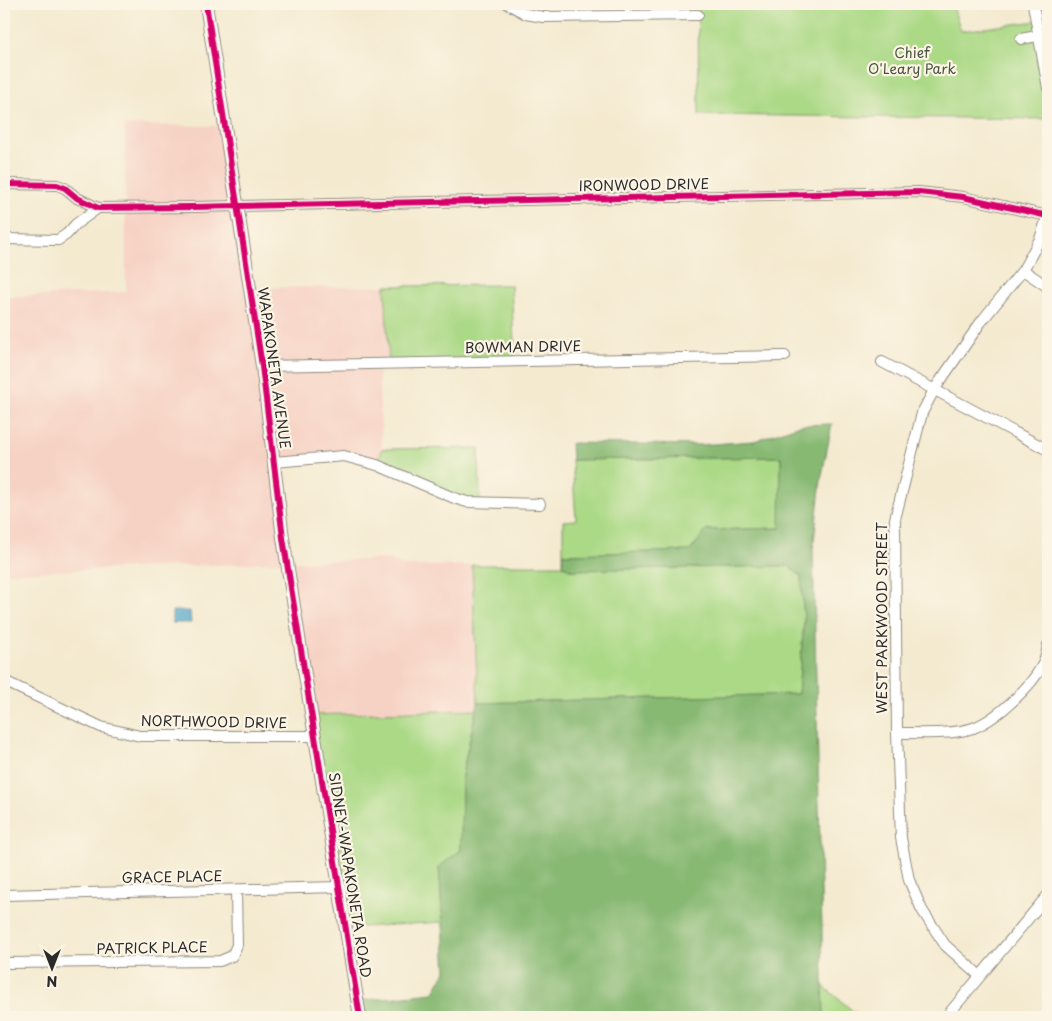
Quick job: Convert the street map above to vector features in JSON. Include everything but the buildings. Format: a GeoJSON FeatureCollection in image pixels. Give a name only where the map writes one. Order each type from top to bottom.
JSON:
{"type":"FeatureCollection","features":[{"type":"Feature","properties":{"kind":"main road","name":"WAPAKONETA AVENUE"},"geometry":{"type":"LineString","coordinates":[[206,4],[262,366],[283,538],[314,736]]}},
{"type":"Feature","properties":{"kind":"main road","name":"SIDNEY-WAPAKONETA ROAD"},"geometry":{"type":"LineString","coordinates":[[314,736],[360,1017]]}},
{"type":"Feature","properties":{"kind":"street"},"geometry":{"type":"LineString","coordinates":[[508,4],[526,14],[543,17],[698,15]]}},
{"type":"Feature","properties":{"kind":"street"},"geometry":{"type":"LineString","coordinates":[[1034,4],[1044,35],[1048,88]]}},
{"type":"Feature","properties":{"kind":"street"},"geometry":{"type":"LineString","coordinates":[[1021,39],[1044,35]]}},
{"type":"Feature","properties":{"kind":"street"},"geometry":{"type":"LineString","coordinates":[[4,184],[57,185],[66,188],[77,198],[98,208],[58,240],[4,239]]}},
{"type":"Feature","properties":{"kind":"street","name":"IRONWOOD DRIVE"},"geometry":{"type":"LineString","coordinates":[[98,208],[919,192],[962,197],[1048,216]]}},
{"type":"Feature","properties":{"kind":"street","name":"WEST PARKWOOD STREET"},"geometry":{"type":"LineString","coordinates":[[980,976],[945,945],[922,910],[908,880],[901,838],[897,733],[895,519],[922,413],[934,390],[981,322],[1023,270],[1040,238],[1048,216]]}},
{"type":"Feature","properties":{"kind":"street"},"geometry":{"type":"LineString","coordinates":[[1023,270],[1048,287]]}},
{"type":"Feature","properties":{"kind":"street","name":"BOWMAN DRIVE"},"geometry":{"type":"LineString","coordinates":[[262,366],[785,356]]}},
{"type":"Feature","properties":{"kind":"street"},"geometry":{"type":"LineString","coordinates":[[882,362],[1048,450]]}},
{"type":"Feature","properties":{"kind":"street"},"geometry":{"type":"LineString","coordinates":[[274,462],[344,456],[377,465],[454,498],[468,502],[540,504]]}},
{"type":"Feature","properties":{"kind":"street"},"geometry":{"type":"LineString","coordinates":[[897,733],[946,732],[973,728],[1001,712],[1031,681],[1044,663],[1048,645]]}},
{"type":"Feature","properties":{"kind":"street","name":"NORTHWOOD DRIVE"},"geometry":{"type":"LineString","coordinates":[[4,681],[101,727],[140,736],[314,736]]}},
{"type":"Feature","properties":{"kind":"street","name":"GRACE PLACE"},"geometry":{"type":"LineString","coordinates":[[4,895],[340,887]]}},
{"type":"Feature","properties":{"kind":"street","name":"PATRICK PLACE"},"geometry":{"type":"LineString","coordinates":[[4,963],[220,961],[232,956],[237,944],[236,890]]}},
{"type":"Feature","properties":{"kind":"street"},"geometry":{"type":"LineString","coordinates":[[946,1017],[1048,895]]}},
{"type":"Feature","properties":{"kind":"shaded area"},"geometry":{"type":"Polygon","coordinates":[[[125,125],[225,126],[250,288],[385,286],[389,364],[378,364],[382,449],[377,465],[344,456],[274,462],[287,562],[4,573],[4,297],[126,292],[125,125]]]}},
{"type":"Feature","properties":{"kind":"shaded area"},"geometry":{"type":"Polygon","coordinates":[[[391,559],[402,566],[472,565],[478,703],[476,710],[312,715],[287,562],[391,559]]]}},
{"type":"Feature","properties":{"kind":"green space","name":"Chief O'Leary Park"},"geometry":{"type":"Polygon","coordinates":[[[698,4],[952,4],[961,31],[1037,21],[1048,88],[1048,119],[699,115],[698,4]]]}},
{"type":"Feature","properties":{"kind":"green space"},"geometry":{"type":"Polygon","coordinates":[[[511,285],[515,361],[389,364],[385,286],[511,285]]]}},
{"type":"Feature","properties":{"kind":"green space"},"geometry":{"type":"Polygon","coordinates":[[[832,424],[821,480],[813,549],[824,1017],[360,1017],[358,1001],[433,993],[446,971],[439,867],[461,850],[462,775],[478,703],[798,694],[804,621],[801,576],[789,566],[571,570],[563,565],[563,554],[690,551],[707,530],[780,528],[781,457],[572,460],[571,443],[700,445],[754,441],[800,425],[832,424]]]}},
{"type":"Feature","properties":{"kind":"green space"},"geometry":{"type":"Polygon","coordinates":[[[479,448],[480,503],[377,465],[382,449],[479,448]]]}},
{"type":"Feature","properties":{"kind":"green space"},"geometry":{"type":"Polygon","coordinates":[[[781,457],[781,528],[707,530],[690,551],[563,554],[563,521],[576,520],[572,460],[781,457]]]}},
{"type":"Feature","properties":{"kind":"green space"},"geometry":{"type":"Polygon","coordinates":[[[472,565],[563,565],[571,570],[789,566],[801,576],[804,621],[798,694],[478,703],[472,565]]]}},
{"type":"Feature","properties":{"kind":"green space"},"geometry":{"type":"Polygon","coordinates":[[[476,710],[462,775],[461,850],[439,867],[443,922],[346,928],[312,715],[476,710]]]}},
{"type":"Feature","properties":{"kind":"green space"},"geometry":{"type":"Polygon","coordinates":[[[822,985],[860,1017],[824,1017],[822,985]]]}},
{"type":"Feature","properties":{"kind":"water"},"geometry":{"type":"Polygon","coordinates":[[[172,611],[190,611],[191,623],[172,623],[172,611]]]}},
{"type":"Feature","properties":{"kind":"cycle path"},"geometry":{"type":"LineString","coordinates":[[206,4],[262,366],[283,538],[360,1017]]}},
{"type":"Feature","properties":{"kind":"cycle path"},"geometry":{"type":"LineString","coordinates":[[4,184],[57,185],[65,188],[77,198],[98,208],[919,192],[963,197],[1048,216]]}}]}
